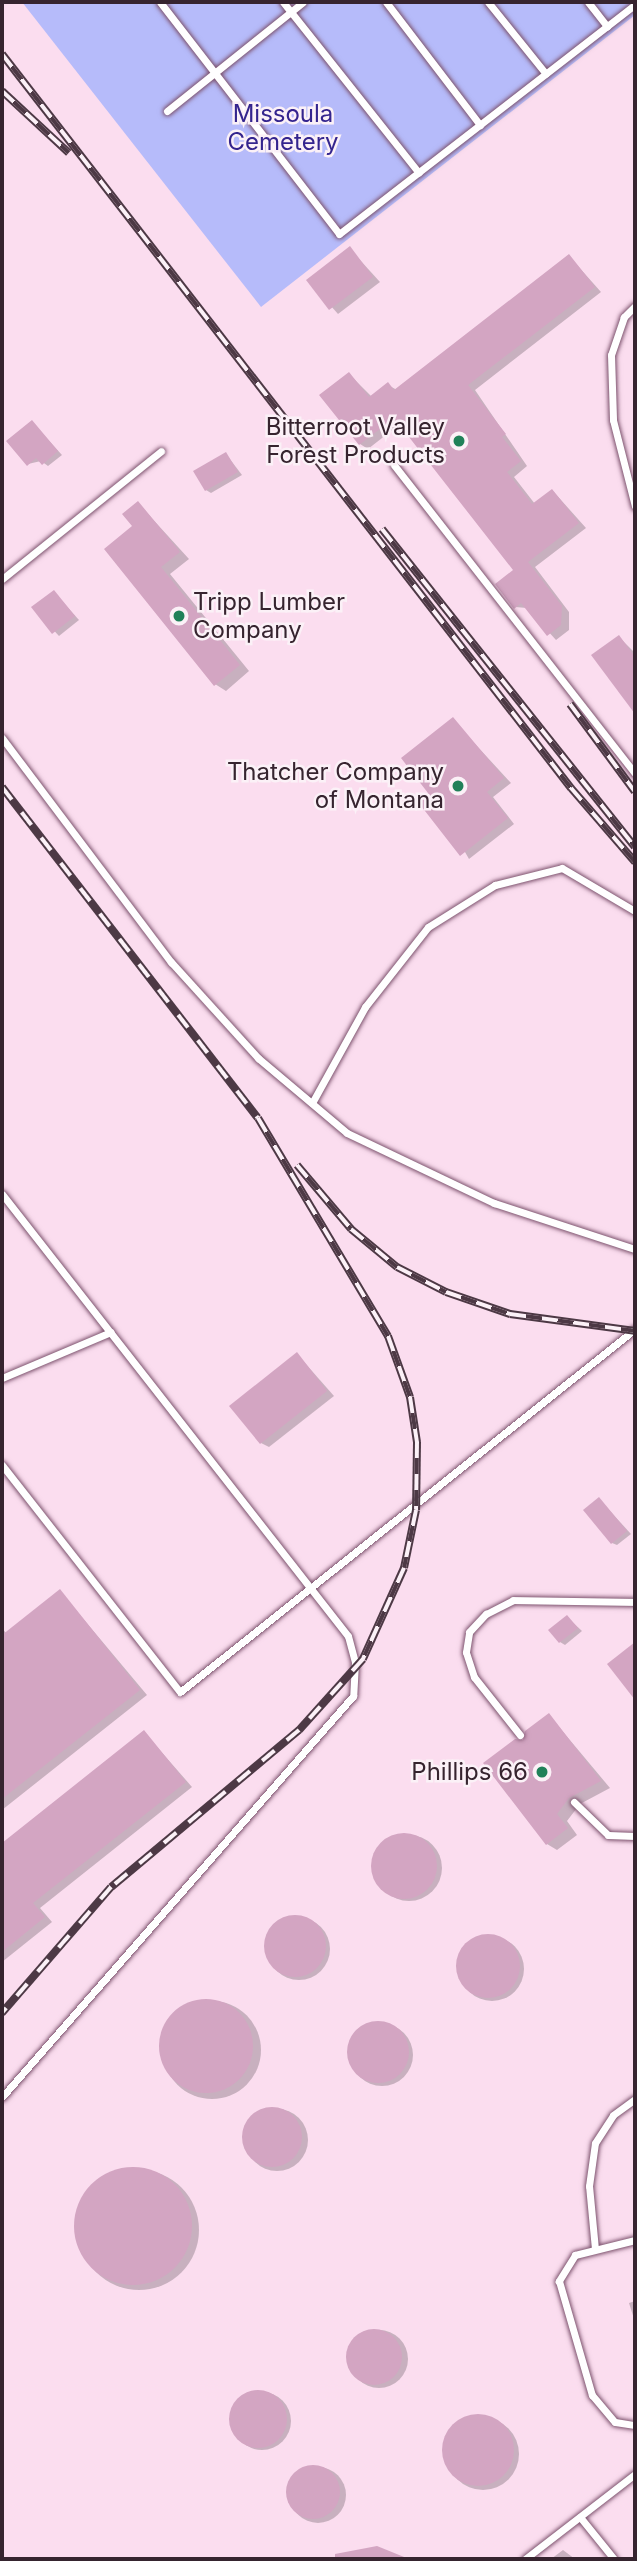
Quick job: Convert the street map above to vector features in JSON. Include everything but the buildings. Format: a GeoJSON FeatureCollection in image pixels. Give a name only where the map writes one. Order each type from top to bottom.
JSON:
{"type":"FeatureCollection","features":[{"type":"Feature","properties":{"kind":"lane"},"geometry":{"type":"LineString","coordinates":[[160,2],[339,234],[635,4]]}},
{"type":"Feature","properties":{"kind":"lane"},"geometry":{"type":"LineString","coordinates":[[283,2],[419,173]]}},
{"type":"Feature","properties":{"kind":"lane"},"geometry":{"type":"LineString","coordinates":[[167,111],[303,2]]}},
{"type":"Feature","properties":{"kind":"lane"},"geometry":{"type":"LineString","coordinates":[[386,2],[481,125]]}},
{"type":"Feature","properties":{"kind":"lane"},"geometry":{"type":"LineString","coordinates":[[488,2],[546,74]]}},
{"type":"Feature","properties":{"kind":"lane"},"geometry":{"type":"LineString","coordinates":[[588,2],[607,26]]}},
{"type":"Feature","properties":{"kind":"lane"},"geometry":{"type":"LineString","coordinates":[[635,306],[624,317],[611,355],[613,420],[635,506]]}},
{"type":"Feature","properties":{"kind":"lane"},"geometry":{"type":"LineString","coordinates":[[2,579],[161,451]]}},
{"type":"Feature","properties":{"kind":"lane"},"geometry":{"type":"LineString","coordinates":[[394,465],[635,774]]}},
{"type":"Feature","properties":{"kind":"lane"},"geometry":{"type":"LineString","coordinates":[[2,738],[171,962],[258,1058],[347,1133],[494,1203],[635,1249]]}},
{"type":"Feature","properties":{"kind":"lane"},"geometry":{"type":"LineString","coordinates":[[312,1103],[365,1007],[428,927],[495,885],[562,868],[635,911]]}},
{"type":"Feature","properties":{"kind":"lane"},"geometry":{"type":"LineString","coordinates":[[2,1194],[348,1636],[355,1662],[353,1696],[2,2097]]}},
{"type":"Feature","properties":{"kind":"lane"},"geometry":{"type":"LineString","coordinates":[[2,1465],[180,1692],[635,1329]]}},
{"type":"Feature","properties":{"kind":"lane"},"geometry":{"type":"LineString","coordinates":[[2,1378],[111,1332]]}},
{"type":"Feature","properties":{"kind":"lane"},"geometry":{"type":"LineString","coordinates":[[520,1735],[474,1677],[466,1652],[469,1632],[486,1614],[513,1600],[633,1603]]}},
{"type":"Feature","properties":{"kind":"lane"},"geometry":{"type":"LineString","coordinates":[[574,1802],[608,1835],[635,1836]]}},
{"type":"Feature","properties":{"kind":"lane"},"geometry":{"type":"LineString","coordinates":[[595,2249],[589,2186],[595,2143],[613,2115],[635,2099]]}},
{"type":"Feature","properties":{"kind":"lane"},"geometry":{"type":"LineString","coordinates":[[635,2240],[575,2255],[559,2281],[592,2395],[615,2422],[635,2425]]}},
{"type":"Feature","properties":{"kind":"lane"},"geometry":{"type":"LineString","coordinates":[[525,2559],[635,2474]]}},
{"type":"Feature","properties":{"kind":"lane"},"geometry":{"type":"LineString","coordinates":[[580,2517],[614,2559]]}},
{"type":"Feature","properties":{"kind":"green space","name":"Missoula Cemetery"},"geometry":{"type":"Polygon","coordinates":[[[22,2],[635,2],[635,15],[261,307],[22,2]]]}},
{"type":"Feature","properties":{"kind":"railway"},"geometry":{"type":"LineString","coordinates":[[2,54],[571,788],[635,862]]}},
{"type":"Feature","properties":{"kind":"railway"},"geometry":{"type":"LineString","coordinates":[[2,91],[69,153]]}},
{"type":"Feature","properties":{"kind":"railway"},"geometry":{"type":"LineString","coordinates":[[382,529],[635,847]]}},
{"type":"Feature","properties":{"kind":"railway"},"geometry":{"type":"LineString","coordinates":[[570,704],[635,792]]}},
{"type":"Feature","properties":{"kind":"railway"},"geometry":{"type":"LineString","coordinates":[[2,787],[258,1118],[388,1336],[410,1397],[417,1442],[416,1510],[404,1568],[363,1659],[299,1730],[111,1887],[2,2013]]}},
{"type":"Feature","properties":{"kind":"railway"},"geometry":{"type":"LineString","coordinates":[[297,1165],[351,1229],[397,1267],[446,1292],[510,1314],[635,1331]]}},
{"type":"Feature","properties":{"kind":"place","name":"Bitterroot Valley Forest Products"},"geometry":{"type":"Point","coordinates":[459,441]}},
{"type":"Feature","properties":{"kind":"place","name":"Tripp Lumber Company"},"geometry":{"type":"Point","coordinates":[179,616]}},
{"type":"Feature","properties":{"kind":"place","name":"Thatcher Company of Montana"},"geometry":{"type":"Point","coordinates":[458,786]}},
{"type":"Feature","properties":{"kind":"place","name":"Phillips 66"},"geometry":{"type":"Point","coordinates":[542,1772]}}]}
